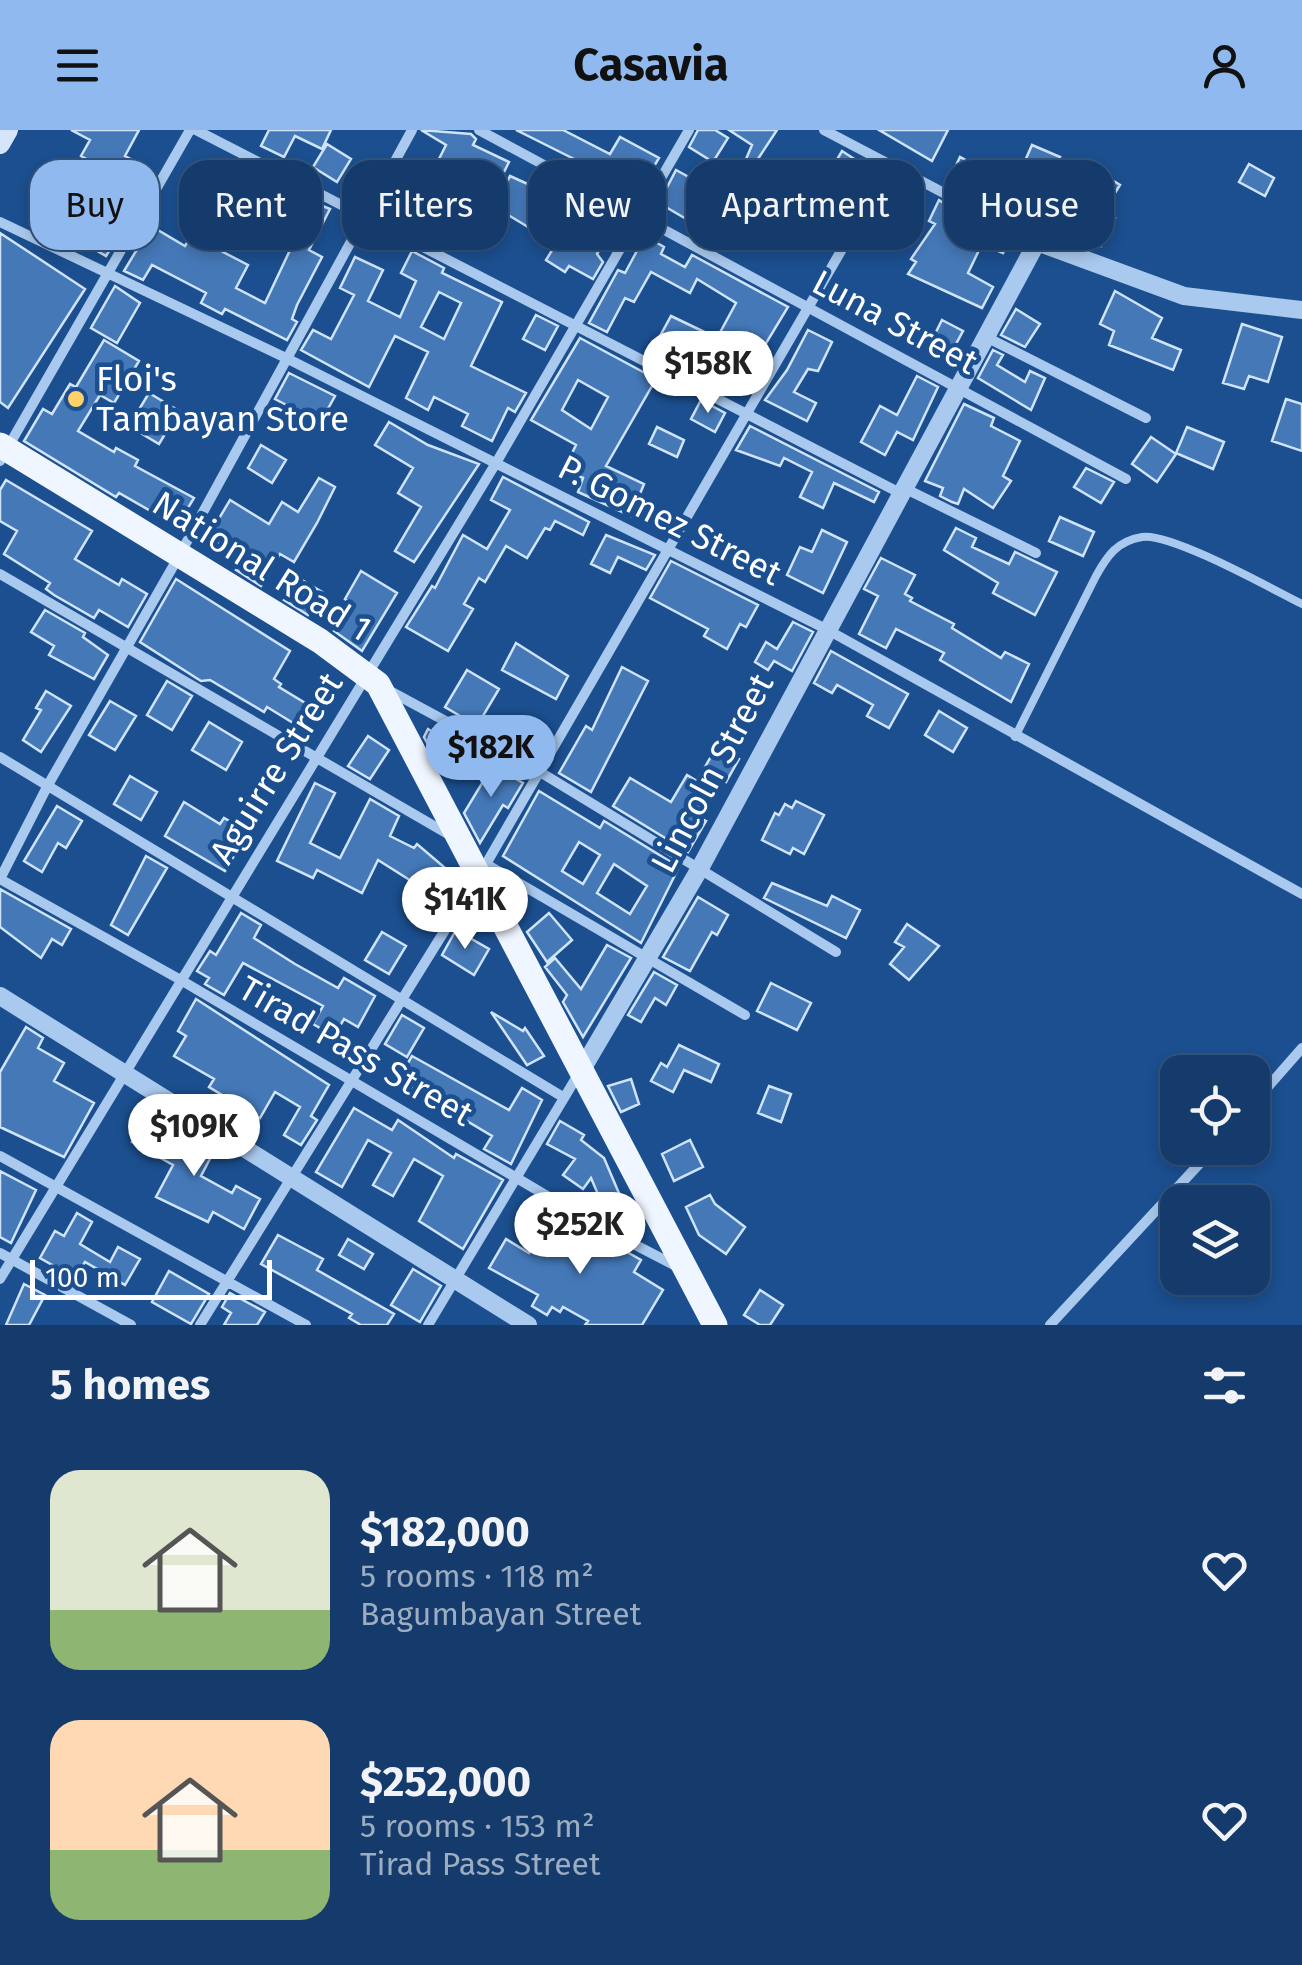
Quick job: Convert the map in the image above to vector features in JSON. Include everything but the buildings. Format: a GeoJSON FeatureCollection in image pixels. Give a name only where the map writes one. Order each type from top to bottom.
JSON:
{"type":"FeatureCollection","features":[{"type":"Feature","properties":{"kind":"main road"},"geometry":{"type":"LineString","coordinates":[[0,144],[8,130]]}},
{"type":"Feature","properties":{"kind":"main road","name":"National Road 1"},"geometry":{"type":"LineString","coordinates":[[2,452],[180,556],[372,679],[456,840],[482,869],[581,1071],[714,1325]]}},
{"type":"Feature","properties":{"kind":"street"},"geometry":{"type":"LineString","coordinates":[[2,452],[193,130],[342,205]]}},
{"type":"Feature","properties":{"kind":"street"},"geometry":{"type":"LineString","coordinates":[[395,160],[412,130]]}},
{"type":"Feature","properties":{"kind":"street","name":"Luna Street"},"geometry":{"type":"LineString","coordinates":[[479,130],[535,160]]}},
{"type":"Feature","properties":{"kind":"street","name":"Aguirre Street"},"geometry":{"type":"LineString","coordinates":[[666,169],[688,130]]}},
{"type":"Feature","properties":{"kind":"street"},"geometry":{"type":"LineString","coordinates":[[824,130],[876,160]]}},
{"type":"Feature","properties":{"kind":"street","name":"P. Gomez Street"},"geometry":{"type":"LineString","coordinates":[[0,222],[286,358],[826,629],[1302,894]]}},
{"type":"Feature","properties":{"kind":"street","name":"Luna Street"},"geometry":{"type":"LineString","coordinates":[[666,230],[1126,479]]}},
{"type":"Feature","properties":{"kind":"street"},"geometry":{"type":"LineString","coordinates":[[0,879],[48,785],[180,556],[345,250]]}},
{"type":"Feature","properties":{"kind":"street"},"geometry":{"type":"LineString","coordinates":[[431,250],[746,412],[1036,553]]}},
{"type":"Feature","properties":{"kind":"street","name":"Aguirre Street"},"geometry":{"type":"LineString","coordinates":[[0,1279],[314,758],[372,679],[620,250]]}},
{"type":"Feature","properties":{"kind":"street"},"geometry":{"type":"LineString","coordinates":[[200,1325],[292,1182],[540,772],[842,250]]}},
{"type":"Feature","properties":{"kind":"street","name":"Lincoln Street"},"geometry":{"type":"LineString","coordinates":[[428,1325],[698,870],[1033,250]]}},
{"type":"Feature","properties":{"kind":"street"},"geometry":{"type":"LineString","coordinates":[[1059,250],[1184,296],[1302,310]]}},
{"type":"Feature","properties":{"kind":"street"},"geometry":{"type":"LineString","coordinates":[[986,337],[1146,418]]}},
{"type":"Feature","properties":{"kind":"street"},"geometry":{"type":"LineString","coordinates":[[0,574],[456,840]]}},
{"type":"Feature","properties":{"kind":"street"},"geometry":{"type":"LineString","coordinates":[[372,679],[540,772],[836,952]]}},
{"type":"Feature","properties":{"kind":"street"},"geometry":{"type":"LineString","coordinates":[[0,757],[562,1097]]}},
{"type":"Feature","properties":{"kind":"street"},"geometry":{"type":"LineString","coordinates":[[482,869],[745,1015]]}},
{"type":"Feature","properties":{"kind":"street","name":"Tirad Pass Street"},"geometry":{"type":"LineString","coordinates":[[0,879],[180,979],[593,1224],[684,1270]]}},
{"type":"Feature","properties":{"kind":"street"},"geometry":{"type":"LineString","coordinates":[[0,996],[292,1182],[528,1325]]}},
{"type":"Feature","properties":{"kind":"street"},"geometry":{"type":"LineString","coordinates":[[1270,1084],[1302,1048]]}},
{"type":"Feature","properties":{"kind":"street"},"geometry":{"type":"LineString","coordinates":[[0,1156],[306,1325]]}},
{"type":"Feature","properties":{"kind":"street"},"geometry":{"type":"LineString","coordinates":[[1050,1325],[1198,1165]]}},
{"type":"Feature","properties":{"kind":"street"},"geometry":{"type":"LineString","coordinates":[[0,1253],[131,1325]]}},
{"type":"Feature","properties":{"kind":"lane"},"geometry":{"type":"LineString","coordinates":[[1015,737],[1102,564],[1120,544],[1144,536],[1170,542],[1302,604]]}},
{"type":"Feature","properties":{"kind":"place","name":"Floi's Tambayan Store"},"geometry":{"type":"Point","coordinates":[76,399]}}]}
